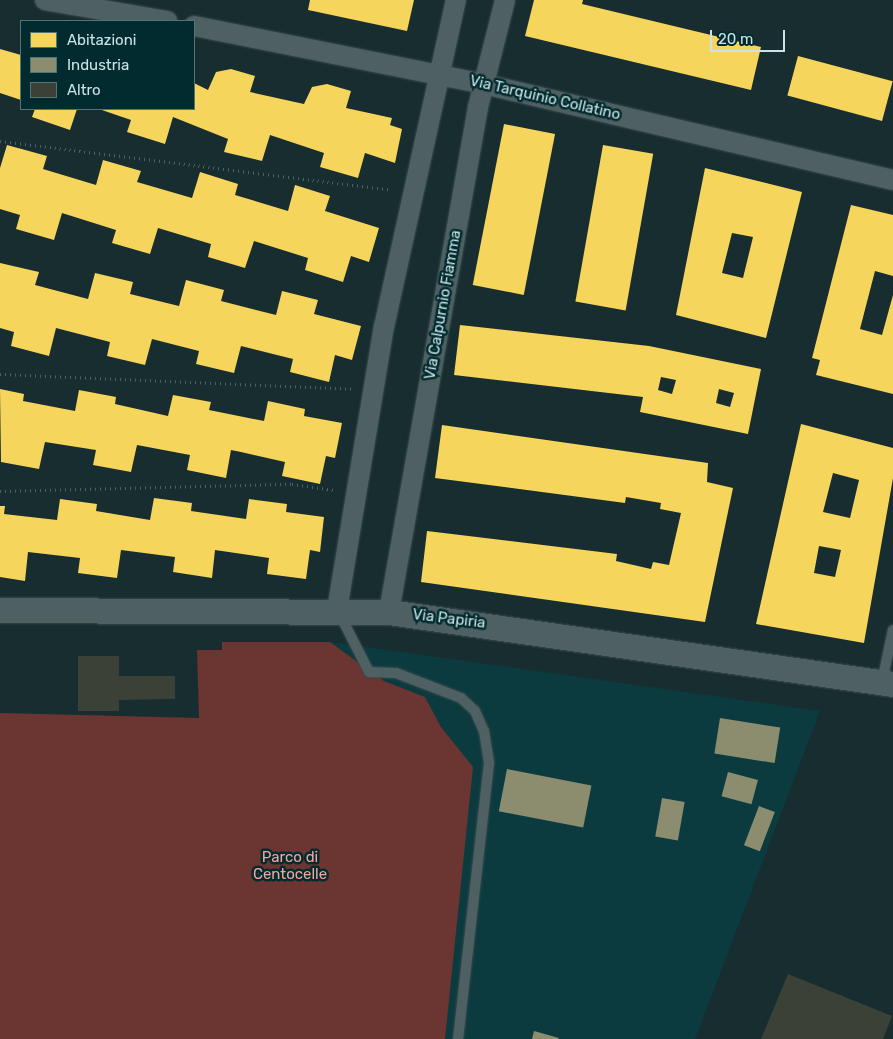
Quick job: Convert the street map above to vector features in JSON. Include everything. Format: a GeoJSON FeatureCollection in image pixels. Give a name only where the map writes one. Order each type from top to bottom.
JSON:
{"type":"FeatureCollection","features":[{"type":"Feature","properties":{"kind":"street"},"geometry":{"type":"LineString","coordinates":[[45,0],[161,20]]}},
{"type":"Feature","properties":{"kind":"street"},"geometry":{"type":"LineString","coordinates":[[337,610],[373,391],[412,193],[456,0]]}},
{"type":"Feature","properties":{"kind":"street","name":"Via Calpurnio Fiamma"},"geometry":{"type":"LineString","coordinates":[[389,612],[484,84],[505,0]]}},
{"type":"Feature","properties":{"kind":"street","name":"Via Tarquinio Collatino"},"geometry":{"type":"LineString","coordinates":[[195,26],[439,74],[893,180]]}},
{"type":"Feature","properties":{"kind":"street","name":"Via Papiria"},"geometry":{"type":"LineString","coordinates":[[0,610],[337,610],[389,612],[888,683]]}},
{"type":"Feature","properties":{"kind":"lane"},"geometry":{"type":"LineString","coordinates":[[337,610],[369,672],[396,673],[461,698],[475,711],[484,731],[489,763],[458,1039]]}},
{"type":"Feature","properties":{"kind":"lane"},"geometry":{"type":"LineString","coordinates":[[888,683],[893,630]]}},
{"type":"Feature","properties":{"kind":"path"},"geometry":{"type":"LineString","coordinates":[[0,141],[412,193]]}},
{"type":"Feature","properties":{"kind":"path"},"geometry":{"type":"LineString","coordinates":[[0,374],[317,384],[373,391]]}},
{"type":"Feature","properties":{"kind":"path"},"geometry":{"type":"LineString","coordinates":[[0,491],[292,484],[356,493]]}},
{"type":"Feature","properties":{"kind":"shaded area"},"geometry":{"type":"Polygon","coordinates":[[[330,642],[820,711],[695,1039],[445,1039],[472,767],[441,727],[425,697],[384,681],[330,642]]]}},
{"type":"Feature","properties":{"kind":"green space","name":"Parco di Centocelle"},"geometry":{"type":"Polygon","coordinates":[[[222,642],[330,642],[384,681],[425,697],[441,727],[473,767],[445,1039],[0,1039],[0,713],[199,718],[197,650],[222,650],[222,642]]]}},
{"type":"Feature","properties":{"kind":"building: Abitazioni"},"geometry":{"type":"Polygon","coordinates":[[[310,0],[414,0],[407,31],[308,10],[310,0]]]}},
{"type":"Feature","properties":{"kind":"building: Abitazioni"},"geometry":{"type":"Polygon","coordinates":[[[534,0],[583,0],[582,4],[761,47],[751,90],[525,36],[534,0]]]}},
{"type":"Feature","properties":{"kind":"building: Abitazioni"},"geometry":{"type":"Polygon","coordinates":[[[0,49],[20,55],[20,100],[0,93],[0,49]]]}},
{"type":"Feature","properties":{"kind":"building: Abitazioni"},"geometry":{"type":"Polygon","coordinates":[[[798,56],[893,81],[882,121],[787,96],[798,56]]]}},
{"type":"Feature","properties":{"kind":"building: Abitazioni"},"geometry":{"type":"Polygon","coordinates":[[[231,69],[255,76],[250,92],[304,104],[312,87],[327,84],[351,91],[346,108],[392,118],[390,125],[402,129],[395,163],[365,153],[358,178],[320,167],[324,153],[270,135],[262,161],[224,152],[228,139],[173,117],[165,144],[127,132],[131,120],[102,110],[195,110],[195,84],[208,90],[216,72],[231,69]]]}},
{"type":"Feature","properties":{"kind":"building: Abitazioni"},"geometry":{"type":"Polygon","coordinates":[[[35,110],[77,110],[70,130],[32,117],[35,110]]]}},
{"type":"Feature","properties":{"kind":"building: Abitazioni"},"geometry":{"type":"Polygon","coordinates":[[[504,124],[555,134],[524,295],[473,285],[504,124]]]}},
{"type":"Feature","properties":{"kind":"building: Abitazioni"},"geometry":{"type":"Polygon","coordinates":[[[7,145],[47,156],[43,169],[96,185],[103,160],[141,171],[137,182],[192,198],[200,172],[238,184],[235,195],[288,211],[295,185],[330,196],[325,211],[379,228],[369,262],[351,256],[343,282],[305,270],[308,258],[254,241],[245,268],[208,257],[211,244],[158,228],[150,254],[112,243],[116,230],[62,213],[54,240],[16,229],[20,215],[0,209],[0,168],[7,145]]]}},
{"type":"Feature","properties":{"kind":"building: Abitazioni"},"geometry":{"type":"Polygon","coordinates":[[[603,145],[653,154],[626,310],[575,302],[603,145]]]}},
{"type":"Feature","properties":{"kind":"building: Abitazioni"},"geometry":{"type":"Polygon","coordinates":[[[705,168],[802,192],[766,338],[676,315],[705,168]],[[732,233],[722,273],[743,278],[753,237],[732,233]]]}},
{"type":"Feature","properties":{"kind":"building: Abitazioni"},"geometry":{"type":"Polygon","coordinates":[[[851,205],[893,215],[893,276],[875,271],[860,329],[882,335],[893,295],[893,394],[816,375],[820,360],[812,358],[851,205]]]}},
{"type":"Feature","properties":{"kind":"building: Abitazioni"},"geometry":{"type":"Polygon","coordinates":[[[0,263],[39,272],[35,285],[88,299],[95,273],[133,282],[130,294],[179,306],[186,280],[224,290],[221,301],[276,315],[282,291],[318,300],[314,314],[361,326],[352,360],[335,355],[329,382],[290,372],[293,359],[241,346],[234,373],[196,364],[199,351],[152,339],[145,365],[107,356],[110,342],[56,328],[49,356],[11,346],[14,332],[0,328],[0,263]]]}},
{"type":"Feature","properties":{"kind":"building: Abitazioni"},"geometry":{"type":"Polygon","coordinates":[[[460,325],[649,346],[761,369],[748,434],[640,412],[643,397],[454,375],[460,325]],[[661,377],[658,390],[672,394],[676,380],[661,377]],[[719,389],[716,403],[730,407],[734,393],[719,389]]]}},
{"type":"Feature","properties":{"kind":"building: Abitazioni"},"geometry":{"type":"Polygon","coordinates":[[[0,389],[24,394],[23,401],[75,411],[79,390],[116,397],[115,404],[168,416],[173,395],[211,402],[209,410],[264,421],[268,401],[305,409],[304,416],[342,423],[335,458],[326,456],[320,484],[282,476],[285,462],[231,450],[226,478],[187,470],[190,455],[137,445],[131,472],[93,465],[96,450],[45,442],[39,469],[1,462],[0,389]]]}},
{"type":"Feature","properties":{"kind":"building: Abitazioni"},"geometry":{"type":"Polygon","coordinates":[[[801,424],[893,448],[893,478],[864,643],[756,624],[801,424]],[[833,473],[823,512],[850,518],[859,480],[833,473]],[[819,546],[814,573],[835,577],[841,550],[819,546]]]}},
{"type":"Feature","properties":{"kind":"building: Abitazioni"},"geometry":{"type":"Polygon","coordinates":[[[442,425],[708,463],[707,482],[733,488],[705,622],[421,582],[427,531],[617,554],[616,561],[651,569],[653,562],[669,565],[681,513],[660,509],[661,503],[626,497],[625,503],[435,478],[442,425]]]}},
{"type":"Feature","properties":{"kind":"building: Abitazioni"},"geometry":{"type":"Polygon","coordinates":[[[154,498],[192,503],[191,511],[246,519],[249,499],[287,504],[286,512],[324,517],[320,552],[310,550],[306,579],[267,574],[269,558],[215,550],[212,578],[173,572],[175,557],[121,550],[117,578],[78,573],[80,558],[28,552],[25,581],[0,577],[0,506],[5,506],[4,514],[57,520],[60,499],[97,504],[96,511],[150,520],[154,498]]]}},
{"type":"Feature","properties":{"kind":"building: Industria"},"geometry":{"type":"Polygon","coordinates":[[[720,718],[780,728],[775,763],[714,754],[720,718]]]}},
{"type":"Feature","properties":{"kind":"building: Industria"},"geometry":{"type":"Polygon","coordinates":[[[507,769],[591,785],[583,828],[499,811],[507,769]]]}},
{"type":"Feature","properties":{"kind":"building: Industria"},"geometry":{"type":"Polygon","coordinates":[[[728,772],[758,780],[751,804],[722,796],[728,772]]]}},
{"type":"Feature","properties":{"kind":"building: Industria"},"geometry":{"type":"Polygon","coordinates":[[[662,798],[685,802],[678,840],[655,836],[662,798]]]}},
{"type":"Feature","properties":{"kind":"building: Industria"},"geometry":{"type":"Polygon","coordinates":[[[759,806],[775,812],[760,851],[744,845],[759,806]]]}},
{"type":"Feature","properties":{"kind":"building: Industria"},"geometry":{"type":"Polygon","coordinates":[[[534,1031],[559,1038],[532,1039],[534,1031]]]}},
{"type":"Feature","properties":{"kind":"building: Altro"},"geometry":{"type":"Polygon","coordinates":[[[78,656],[119,656],[119,676],[175,676],[175,699],[119,700],[119,711],[78,711],[78,656]]]}},
{"type":"Feature","properties":{"kind":"building: Altro"},"geometry":{"type":"Polygon","coordinates":[[[788,974],[892,1016],[883,1039],[761,1039],[788,974]]]}}]}
